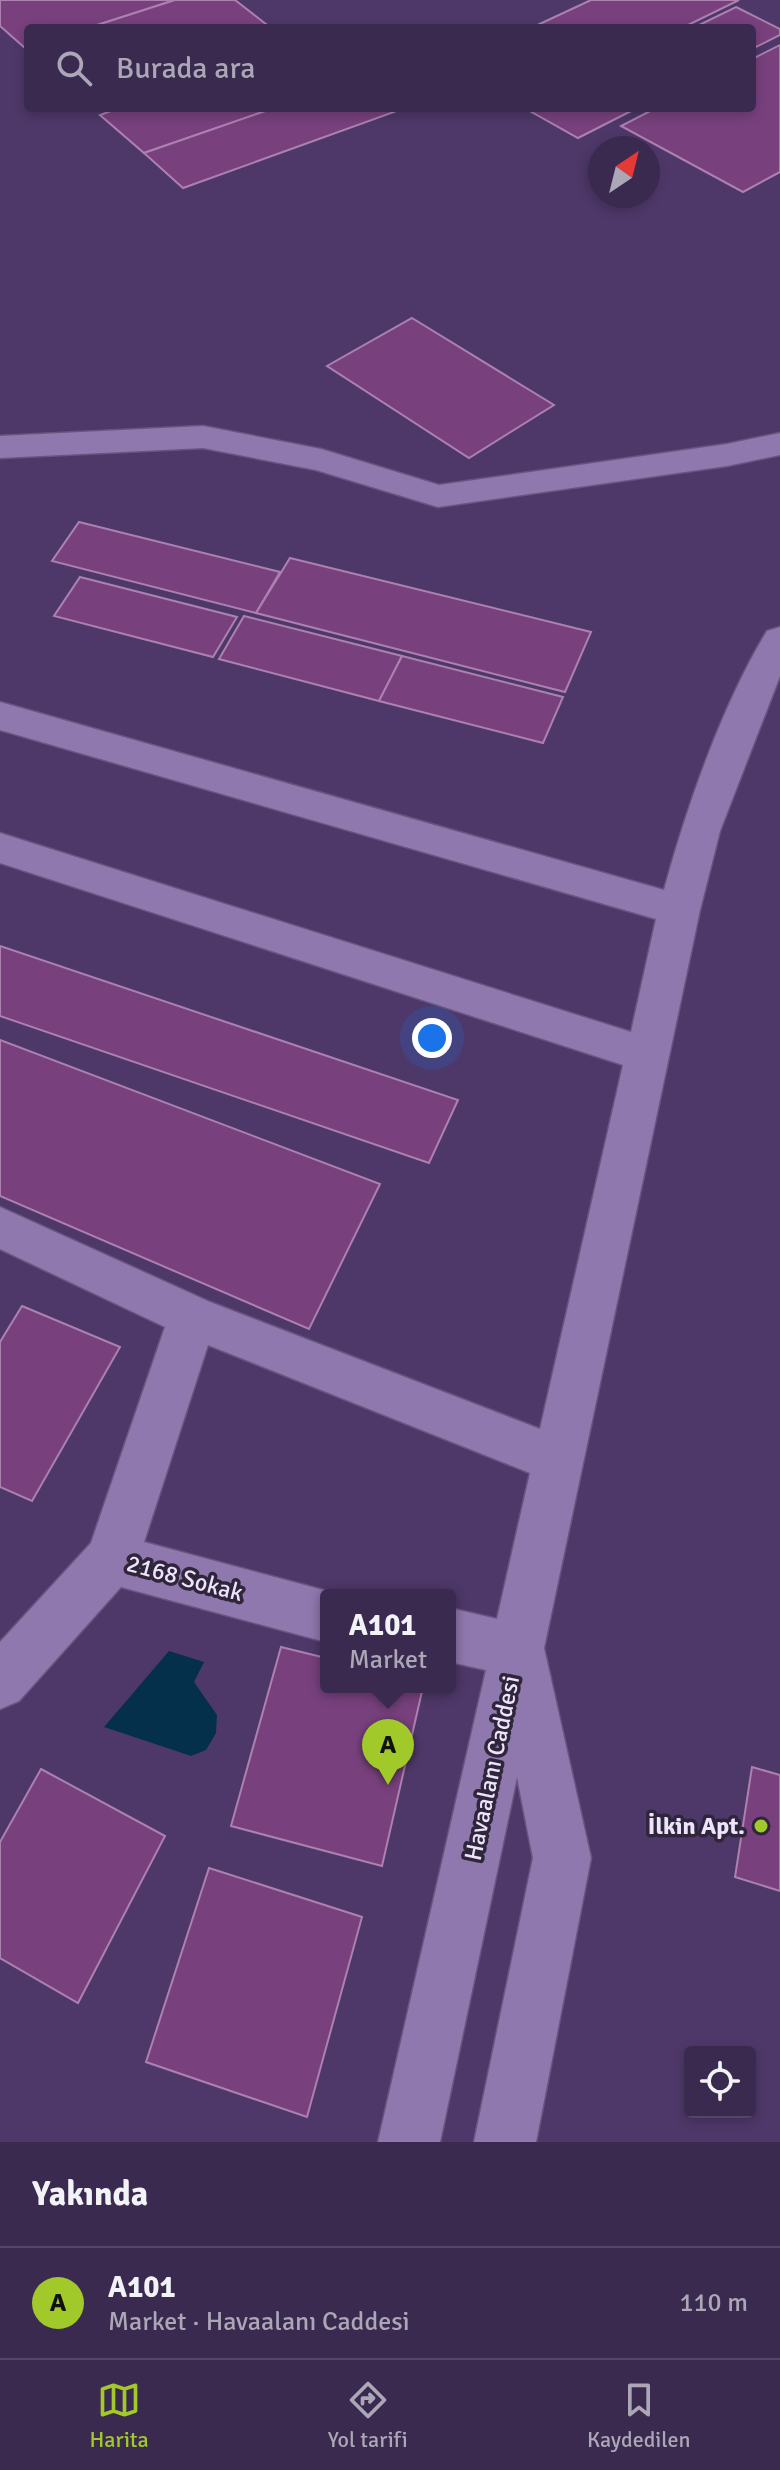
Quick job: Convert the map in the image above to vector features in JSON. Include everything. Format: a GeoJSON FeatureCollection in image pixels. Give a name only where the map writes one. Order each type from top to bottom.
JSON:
{"type":"FeatureCollection","features":[{"type":"Feature","properties":{"kind":"street"},"geometry":{"type":"LineString","coordinates":[[0,447],[203,437],[321,460],[438,496],[711,458],[780,444]]}},
{"type":"Feature","properties":{"kind":"street"},"geometry":{"type":"LineString","coordinates":[[456,1636],[488,1640],[518,1650],[556,1459],[679,910],[700,831],[767,662],[780,640]]}},
{"type":"Feature","properties":{"kind":"street"},"geometry":{"type":"LineString","coordinates":[[0,716],[679,910]]}},
{"type":"Feature","properties":{"kind":"street"},"geometry":{"type":"LineString","coordinates":[[0,848],[647,1055]]}},
{"type":"Feature","properties":{"kind":"street"},"geometry":{"type":"LineString","coordinates":[[0,1227],[193,1317],[556,1459]]}},
{"type":"Feature","properties":{"kind":"street"},"geometry":{"type":"LineString","coordinates":[[112,1559],[193,1317]]}},
{"type":"Feature","properties":{"kind":"street","name":"2168 Sokak"},"geometry":{"type":"LineString","coordinates":[[0,1682],[112,1559],[320,1613]]}},
{"type":"Feature","properties":{"kind":"street","name":"Havaalanı Caddesi"},"geometry":{"type":"LineString","coordinates":[[409,2142],[518,1650]]}},
{"type":"Feature","properties":{"kind":"street","name":"Havaalanı Caddesi"},"geometry":{"type":"LineString","coordinates":[[505,2142],[562,1858],[518,1650]]}},
{"type":"Feature","properties":{"kind":"water"},"geometry":{"type":"Polygon","coordinates":[[[169,1651],[204,1662],[194,1682],[217,1715],[216,1733],[206,1750],[191,1756],[104,1727],[169,1651]]]}},
{"type":"Feature","properties":{"kind":"building"},"geometry":{"type":"Polygon","coordinates":[[[0,0],[175,0],[100,24],[24,24],[24,47],[0,26],[0,0]]]}},
{"type":"Feature","properties":{"kind":"building"},"geometry":{"type":"Polygon","coordinates":[[[175,0],[235,0],[266,24],[100,24],[175,0]]]}},
{"type":"Feature","properties":{"kind":"building"},"geometry":{"type":"Polygon","coordinates":[[[591,0],[739,0],[690,24],[540,24],[591,0]]]}},
{"type":"Feature","properties":{"kind":"building"},"geometry":{"type":"Polygon","coordinates":[[[736,7],[780,29],[780,35],[756,47],[756,24],[701,24],[736,7]]]}},
{"type":"Feature","properties":{"kind":"building"},"geometry":{"type":"Polygon","coordinates":[[[780,45],[780,172],[743,192],[660,147],[660,136],[639,136],[621,126],[648,112],[756,112],[756,57],[780,45]]]}},
{"type":"Feature","properties":{"kind":"building"},"geometry":{"type":"Polygon","coordinates":[[[108,112],[262,112],[144,153],[100,115],[108,112]]]}},
{"type":"Feature","properties":{"kind":"building"},"geometry":{"type":"Polygon","coordinates":[[[262,112],[394,112],[183,188],[144,153],[262,112]]]}},
{"type":"Feature","properties":{"kind":"building"},"geometry":{"type":"Polygon","coordinates":[[[532,112],[629,112],[578,138],[532,112]]]}},
{"type":"Feature","properties":{"kind":"building"},"geometry":{"type":"Polygon","coordinates":[[[412,318],[554,405],[469,458],[327,366],[412,318]]]}},
{"type":"Feature","properties":{"kind":"building"},"geometry":{"type":"Polygon","coordinates":[[[79,522],[280,572],[256,613],[52,561],[79,522]]]}},
{"type":"Feature","properties":{"kind":"building"},"geometry":{"type":"Polygon","coordinates":[[[290,558],[591,632],[565,692],[256,613],[290,558]]]}},
{"type":"Feature","properties":{"kind":"building"},"geometry":{"type":"Polygon","coordinates":[[[80,577],[237,617],[213,657],[54,616],[80,577]]]}},
{"type":"Feature","properties":{"kind":"building"},"geometry":{"type":"Polygon","coordinates":[[[244,616],[402,656],[379,701],[219,659],[244,616]]]}},
{"type":"Feature","properties":{"kind":"building"},"geometry":{"type":"Polygon","coordinates":[[[402,656],[563,697],[543,743],[379,701],[402,656]]]}},
{"type":"Feature","properties":{"kind":"building"},"geometry":{"type":"Polygon","coordinates":[[[0,946],[458,1100],[429,1163],[0,1016],[0,946]]]}},
{"type":"Feature","properties":{"kind":"building"},"geometry":{"type":"Polygon","coordinates":[[[0,1040],[380,1184],[309,1329],[0,1196],[0,1040]]]}},
{"type":"Feature","properties":{"kind":"building"},"geometry":{"type":"Polygon","coordinates":[[[22,1306],[120,1347],[32,1501],[0,1487],[0,1342],[22,1306]]]}},
{"type":"Feature","properties":{"kind":"building"},"geometry":{"type":"Polygon","coordinates":[[[281,1647],[320,1657],[320,1693],[422,1693],[382,1866],[231,1826],[281,1647]]]}},
{"type":"Feature","properties":{"kind":"building","name":"İlkin Apt."},"geometry":{"type":"Polygon","coordinates":[[[752,1767],[780,1775],[780,1891],[735,1877],[752,1767]]]}},
{"type":"Feature","properties":{"kind":"building"},"geometry":{"type":"Polygon","coordinates":[[[41,1769],[165,1836],[78,2003],[0,1958],[0,1842],[41,1769]]]}},
{"type":"Feature","properties":{"kind":"building"},"geometry":{"type":"Polygon","coordinates":[[[209,1868],[362,1917],[307,2117],[146,2062],[209,1868]]]}},
{"type":"Feature","properties":{"kind":"place","name":"A101"},"geometry":{"type":"Point","coordinates":[388,1785]}},
{"type":"Feature","properties":{"kind":"place","name":"İlkin Apt."},"geometry":{"type":"Point","coordinates":[761,1826]}}]}
